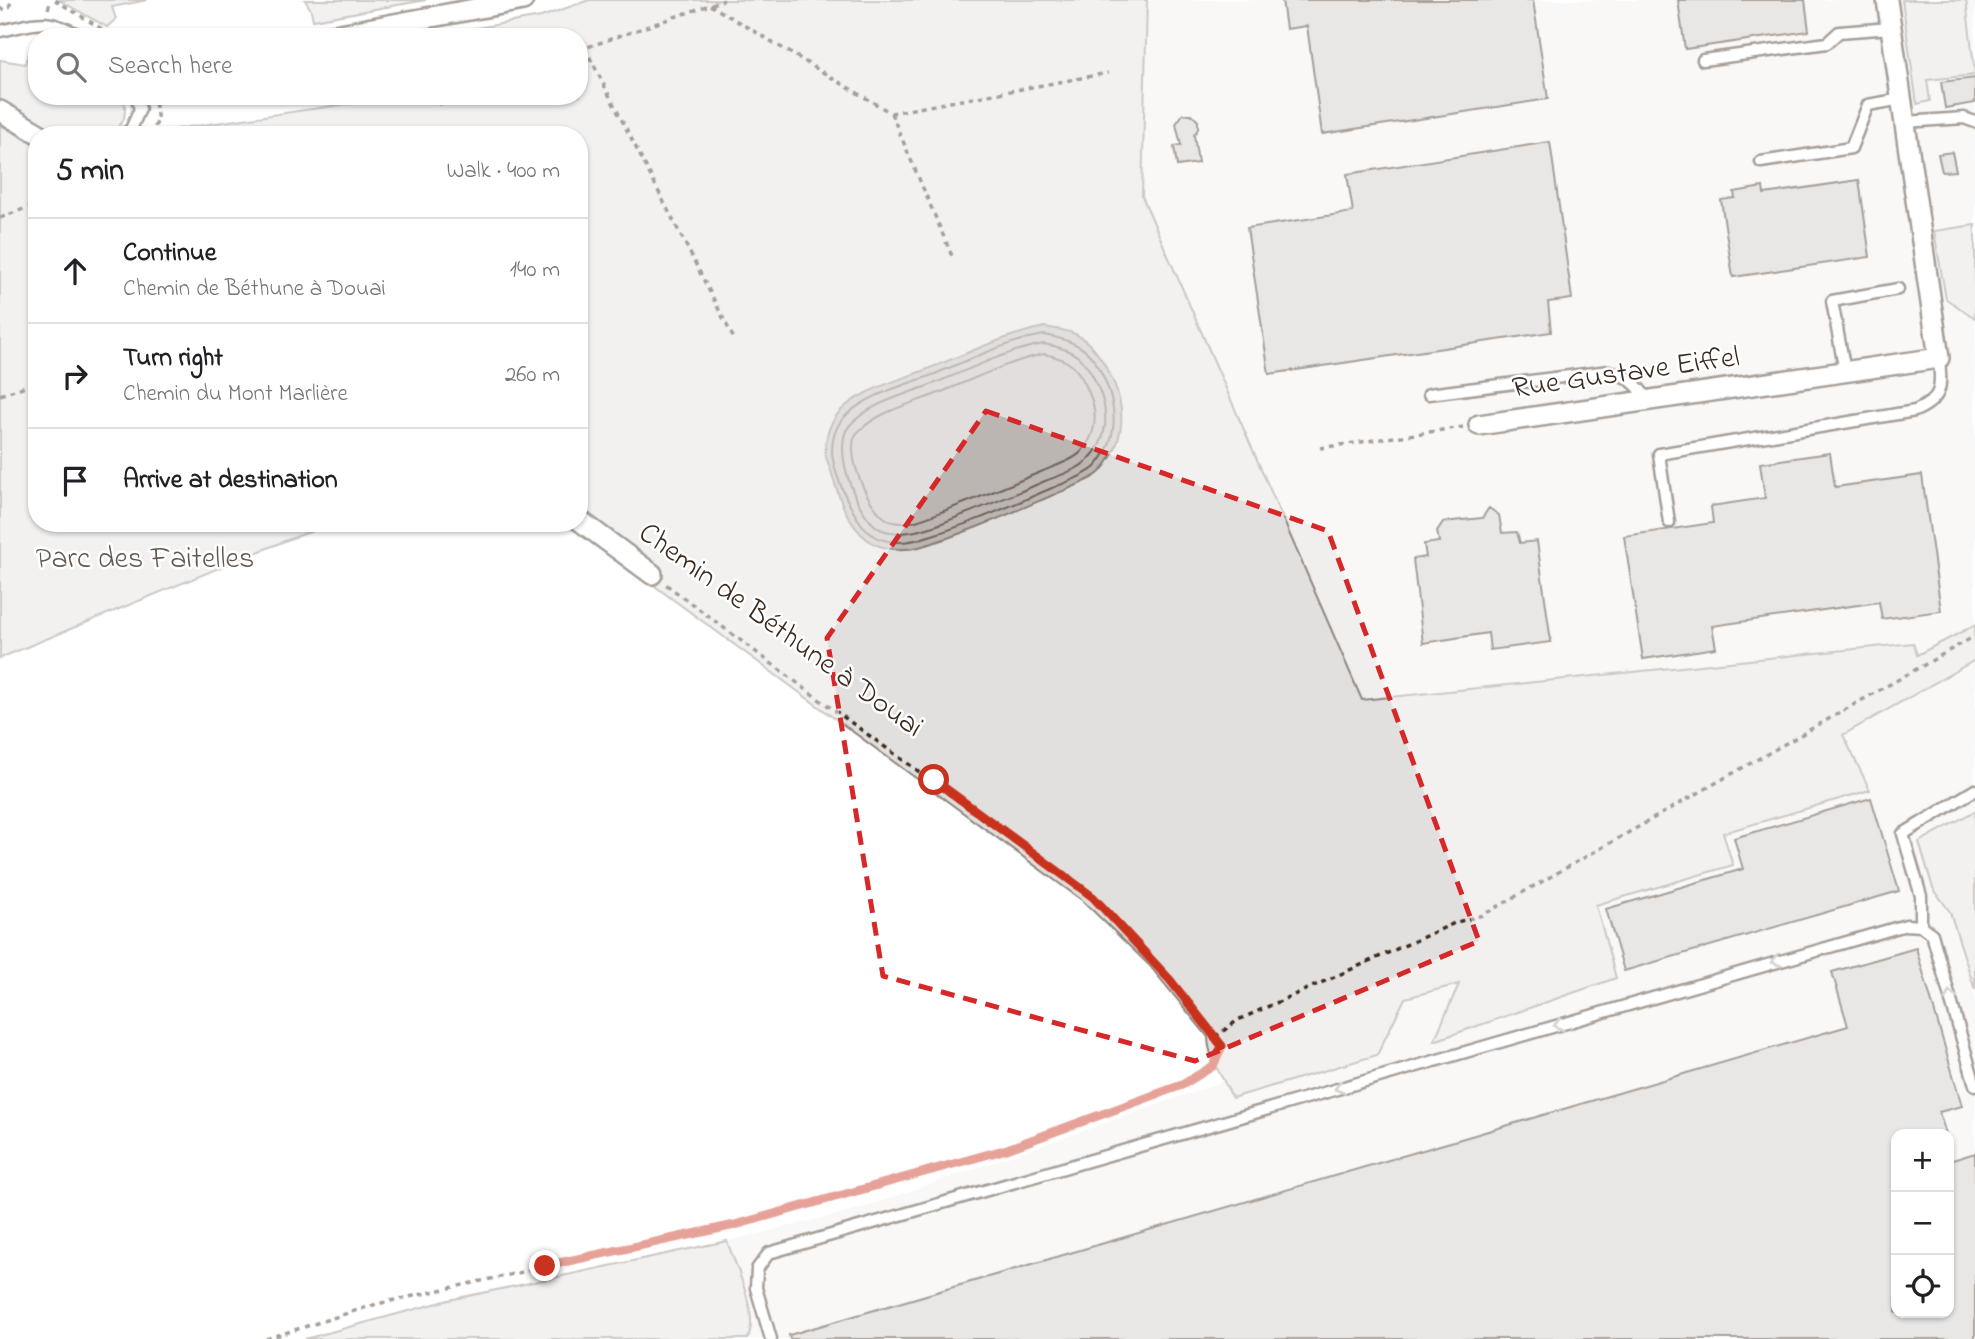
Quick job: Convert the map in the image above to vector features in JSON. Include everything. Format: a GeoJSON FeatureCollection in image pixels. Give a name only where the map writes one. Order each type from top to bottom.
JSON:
{"type":"FeatureCollection","features":[{"type":"Feature","properties":{"kind":"street"},"geometry":{"type":"LineString","coordinates":[[372,28],[523,0]]}},
{"type":"Feature","properties":{"kind":"street"},"geometry":{"type":"LineString","coordinates":[[1887,0],[1939,358]]}},
{"type":"Feature","properties":{"kind":"street"},"geometry":{"type":"LineString","coordinates":[[0,111],[28,127]]}},
{"type":"Feature","properties":{"kind":"street","name":"Rue Gustave Eiffel"},"geometry":{"type":"LineString","coordinates":[[1479,425],[1939,358]]}},
{"type":"Feature","properties":{"kind":"street","name":"Chemin de Béthune à Douai"},"geometry":{"type":"LineString","coordinates":[[588,527],[652,574]]}},
{"type":"Feature","properties":{"kind":"lane"},"geometry":{"type":"LineString","coordinates":[[0,31],[46,22],[67,28]]}},
{"type":"Feature","properties":{"kind":"lane"},"geometry":{"type":"LineString","coordinates":[[1703,60],[1827,43],[1839,32],[1891,28]]}},
{"type":"Feature","properties":{"kind":"lane"},"geometry":{"type":"LineString","coordinates":[[1761,162],[1851,148],[1868,105],[1902,99]]}},
{"type":"Feature","properties":{"kind":"lane"},"geometry":{"type":"LineString","coordinates":[[132,126],[140,109],[139,105]]}},
{"type":"Feature","properties":{"kind":"lane"},"geometry":{"type":"LineString","coordinates":[[1905,122],[1964,118],[1975,122]]}},
{"type":"Feature","properties":{"kind":"lane"},"geometry":{"type":"LineString","coordinates":[[1845,372],[1832,301],[1898,289]]}},
{"type":"Feature","properties":{"kind":"lane"},"geometry":{"type":"LineString","coordinates":[[1669,522],[1659,454],[1915,411],[1929,405],[1938,395],[1941,385],[1939,358]]}},
{"type":"Feature","properties":{"kind":"lane"},"geometry":{"type":"LineString","coordinates":[[1429,394],[1609,371],[1627,377],[1649,400]]}},
{"type":"Feature","properties":{"kind":"lane"},"geometry":{"type":"LineString","coordinates":[[1921,926],[1921,896],[1903,834],[1975,790]]}},
{"type":"Feature","properties":{"kind":"lane"},"geometry":{"type":"LineString","coordinates":[[771,1339],[756,1288],[757,1269],[769,1253],[1886,929],[1906,925],[1921,926],[1932,934],[1975,1085]]}},
{"type":"Feature","properties":{"kind":"path"},"geometry":{"type":"LineString","coordinates":[[0,8],[5,10],[12,0]]}},
{"type":"Feature","properties":{"kind":"path"},"geometry":{"type":"LineString","coordinates":[[55,0],[100,28]]}},
{"type":"Feature","properties":{"kind":"path"},"geometry":{"type":"LineString","coordinates":[[588,47],[724,0]]}},
{"type":"Feature","properties":{"kind":"path"},"geometry":{"type":"LineString","coordinates":[[710,5],[891,113],[952,256]]}},
{"type":"Feature","properties":{"kind":"path"},"geometry":{"type":"LineString","coordinates":[[588,54],[735,341]]}},
{"type":"Feature","properties":{"kind":"path"},"geometry":{"type":"LineString","coordinates":[[891,113],[1108,73]]}},
{"type":"Feature","properties":{"kind":"path"},"geometry":{"type":"LineString","coordinates":[[155,105],[158,121],[155,126]]}},
{"type":"Feature","properties":{"kind":"path"},"geometry":{"type":"LineString","coordinates":[[0,218],[28,207]]}},
{"type":"Feature","properties":{"kind":"path"},"geometry":{"type":"LineString","coordinates":[[0,395],[28,385]]}},
{"type":"Feature","properties":{"kind":"path","name":"Rue Gustave Eiffel"},"geometry":{"type":"LineString","coordinates":[[1320,448],[1479,425]]}},
{"type":"Feature","properties":{"kind":"path","name":"Chemin de Béthune à Douai"},"geometry":{"type":"LineString","coordinates":[[266,1339],[377,1304],[735,1225],[1007,1149],[1182,1085],[1213,1066],[1222,1046],[1170,980],[1093,897],[816,697],[652,574]]}},
{"type":"Feature","properties":{"kind":"path"},"geometry":{"type":"LineString","coordinates":[[1215,1037],[1238,1020],[1457,922],[1483,915],[1975,636]]}},
{"type":"Feature","properties":{"kind":"highlighted area"},"geometry":{"type":"Polygon","coordinates":[[[986,411],[1328,531],[1479,941],[1195,1061],[883,976],[827,638],[986,411]]]}},
{"type":"Feature","properties":{"kind":"shaded area"},"geometry":{"type":"Polygon","coordinates":[[[1147,0],[1975,0],[1975,1339],[305,1339],[449,1300],[708,1246],[859,1209],[1225,1081],[1362,700],[1142,196],[1147,0]]]}},
{"type":"Feature","properties":{"kind":"green space"},"geometry":{"type":"Polygon","coordinates":[[[59,0],[147,0],[112,7],[116,19],[107,27],[59,0]]]}},
{"type":"Feature","properties":{"kind":"green space"},"geometry":{"type":"Polygon","coordinates":[[[305,0],[426,0],[313,20],[305,0]]]}},
{"type":"Feature","properties":{"kind":"green space"},"geometry":{"type":"Polygon","coordinates":[[[589,0],[1147,0],[1142,196],[1362,700],[1913,643],[1917,655],[1975,625],[1975,660],[1843,735],[1870,790],[1723,833],[1733,865],[1596,905],[1616,978],[1434,1041],[1459,984],[1405,998],[1377,1055],[1232,1098],[1213,1061],[1208,1037],[1150,966],[1083,901],[581,532],[588,532],[588,126],[196,126],[339,105],[588,105],[588,28],[477,28],[541,17],[589,0]]]}},
{"type":"Feature","properties":{"kind":"green space"},"geometry":{"type":"Polygon","coordinates":[[[1902,0],[1966,0],[1975,75],[1927,80],[1930,101],[1917,104],[1902,0]]]}},
{"type":"Feature","properties":{"kind":"green space"},"geometry":{"type":"Polygon","coordinates":[[[28,55],[28,105],[125,105],[121,123],[118,126],[40,126],[35,123],[0,100],[0,60],[25,64],[28,55]]]}},
{"type":"Feature","properties":{"kind":"green space","name":"Parc des Faitelles"},"geometry":{"type":"Polygon","coordinates":[[[0,125],[28,141],[28,532],[310,532],[0,658],[0,125]]]}},
{"type":"Feature","properties":{"kind":"green space"},"geometry":{"type":"Polygon","coordinates":[[[1975,225],[1975,318],[1946,299],[1934,231],[1975,225]]]}},
{"type":"Feature","properties":{"kind":"green space"},"geometry":{"type":"Polygon","coordinates":[[[1975,811],[1975,990],[1950,912],[1933,888],[1919,842],[1975,811]]]}},
{"type":"Feature","properties":{"kind":"green space"},"geometry":{"type":"Polygon","coordinates":[[[727,1241],[749,1305],[751,1318],[747,1339],[305,1339],[449,1300],[727,1241]]]}},
{"type":"Feature","properties":{"kind":"water"},"geometry":{"type":"Polygon","coordinates":[[[1044,327],[1082,338],[1099,355],[1114,383],[1121,406],[1120,429],[1114,451],[1100,472],[1078,485],[953,536],[919,547],[893,549],[868,540],[854,526],[844,509],[826,456],[829,428],[836,416],[855,399],[880,387],[1000,340],[1044,327]]]}},
{"type":"Feature","properties":{"kind":"building"},"geometry":{"type":"Polygon","coordinates":[[[1282,0],[1533,0],[1548,99],[1322,134],[1307,26],[1286,29],[1282,0]]]}},
{"type":"Feature","properties":{"kind":"building"},"geometry":{"type":"Polygon","coordinates":[[[1678,0],[1805,0],[1809,31],[1685,49],[1678,0]]]}},
{"type":"Feature","properties":{"kind":"building"},"geometry":{"type":"Polygon","coordinates":[[[1975,78],[1975,103],[1945,108],[1941,82],[1975,78]]]}},
{"type":"Feature","properties":{"kind":"building"},"geometry":{"type":"Polygon","coordinates":[[[1183,114],[1191,114],[1198,121],[1198,129],[1194,135],[1198,163],[1177,166],[1174,146],[1181,145],[1176,124],[1183,114]]]}},
{"type":"Feature","properties":{"kind":"building"},"geometry":{"type":"Polygon","coordinates":[[[1550,142],[1572,299],[1548,302],[1551,332],[1269,374],[1247,228],[1353,212],[1347,174],[1550,142]]]}},
{"type":"Feature","properties":{"kind":"building"},"geometry":{"type":"Polygon","coordinates":[[[1952,152],[1956,171],[1942,172],[1938,154],[1952,152]]]}},
{"type":"Feature","properties":{"kind":"building"},"geometry":{"type":"Polygon","coordinates":[[[1859,180],[1870,257],[1733,277],[1721,200],[1735,198],[1734,192],[1763,187],[1764,194],[1859,180]]]}},
{"type":"Feature","properties":{"kind":"building"},"geometry":{"type":"Polygon","coordinates":[[[1830,453],[1835,487],[1922,475],[1941,611],[1882,619],[1879,602],[1712,626],[1716,648],[1643,659],[1624,536],[1713,523],[1711,506],[1765,498],[1760,463],[1830,453]]]}},
{"type":"Feature","properties":{"kind":"building"},"geometry":{"type":"Polygon","coordinates":[[[1489,508],[1499,515],[1502,533],[1517,532],[1520,543],[1537,541],[1551,642],[1490,650],[1488,633],[1423,643],[1413,559],[1426,557],[1424,544],[1439,542],[1437,531],[1443,522],[1482,518],[1489,508]]]}},
{"type":"Feature","properties":{"kind":"building"},"geometry":{"type":"Polygon","coordinates":[[[1871,798],[1899,891],[1624,971],[1606,909],[1743,869],[1734,838],[1871,798]]]}},
{"type":"Feature","properties":{"kind":"building"},"geometry":{"type":"Polygon","coordinates":[[[1916,948],[1962,1106],[1939,1112],[1944,1129],[1891,1129],[1891,1318],[1954,1318],[1954,1159],[1975,1153],[1975,1339],[790,1339],[789,1335],[1848,1026],[1832,972],[1916,948]]]}},
{"type":"Feature","properties":{"kind":"route"},"geometry":{"type":"LineString","coordinates":[[545,1266],[735,1225],[1007,1149],[1182,1085],[1213,1066],[1222,1046],[1170,980],[1093,897],[934,780]]}}]}
